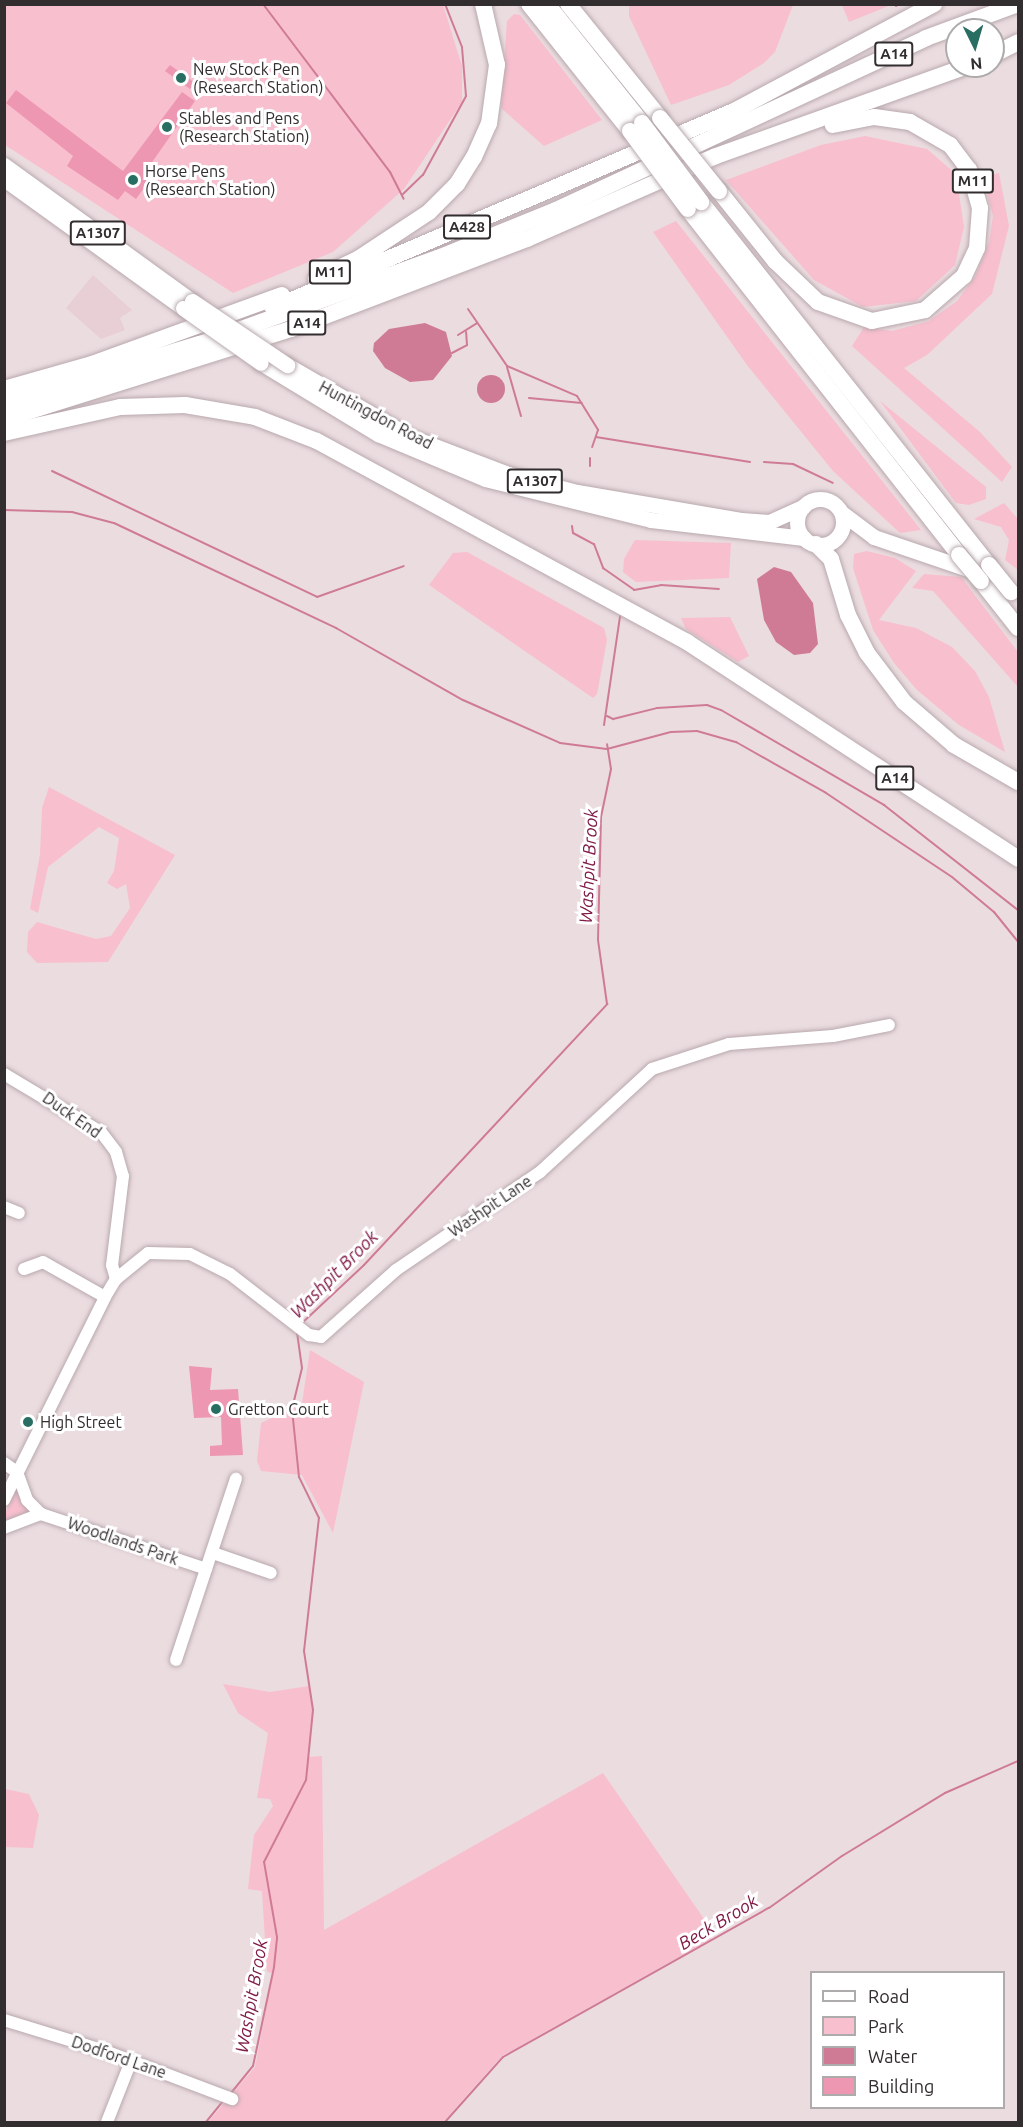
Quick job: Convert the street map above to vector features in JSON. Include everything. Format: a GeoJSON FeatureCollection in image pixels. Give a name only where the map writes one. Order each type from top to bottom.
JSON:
{"type":"FeatureCollection","features":[{"type":"Feature","properties":{"kind":"highway","name":"M11"},"geometry":{"type":"LineString","coordinates":[[4,389],[103,360],[274,299],[358,259],[429,212],[457,184],[489,124],[497,65],[483,4]]}},
{"type":"Feature","properties":{"kind":"highway"},"geometry":{"type":"LineString","coordinates":[[529,4],[636,127]]}},
{"type":"Feature","properties":{"kind":"highway"},"geometry":{"type":"LineString","coordinates":[[547,4],[694,205],[959,555],[1018,628]]}},
{"type":"Feature","properties":{"kind":"highway","name":"M11"},"geometry":{"type":"LineString","coordinates":[[568,4],[660,118],[719,191],[804,291],[830,308],[861,320],[893,320],[942,299],[964,276],[979,238],[979,199],[958,153],[932,132],[885,117],[844,121],[603,206]]}},
{"type":"Feature","properties":{"kind":"highway","name":"A428"},"geometry":{"type":"LineString","coordinates":[[556,210],[934,4]]}},
{"type":"Feature","properties":{"kind":"highway","name":"A14"},"geometry":{"type":"LineString","coordinates":[[4,403],[200,344],[556,210],[926,38],[1018,4]]}},
{"type":"Feature","properties":{"kind":"highway"},"geometry":{"type":"LineString","coordinates":[[603,206],[716,156],[945,74]]}},
{"type":"Feature","properties":{"kind":"highway","name":"A428"},"geometry":{"type":"LineString","coordinates":[[200,344],[223,329],[734,111]]}},
{"type":"Feature","properties":{"kind":"highway"},"geometry":{"type":"LineString","coordinates":[[694,205],[989,565],[1016,594]]}},
{"type":"Feature","properties":{"kind":"highway","name":"A14"},"geometry":{"type":"LineString","coordinates":[[4,419],[291,329],[603,206]]}},
{"type":"Feature","properties":{"kind":"highway","name":"A14"},"geometry":{"type":"LineString","coordinates":[[4,432],[120,407],[185,405],[255,417],[317,441],[687,642],[1018,859]]}},
{"type":"Feature","properties":{"kind":"highway"},"geometry":{"type":"LineString","coordinates":[[810,541],[831,559],[848,615],[867,653],[904,702],[954,745],[1018,782]]}},
{"type":"Feature","properties":{"kind":"main road","name":"Huntingdon Road"},"geometry":{"type":"LineString","coordinates":[[4,165],[188,304],[261,363],[378,434],[495,482],[651,520],[810,541]]}},
{"type":"Feature","properties":{"kind":"main road","name":"Huntingdon Road"},"geometry":{"type":"LineString","coordinates":[[4,179],[188,304],[411,437],[508,474],[641,505],[769,522],[803,507]]}},
{"type":"Feature","properties":{"kind":"main road"},"geometry":{"type":"LineString","coordinates":[[874,537],[838,537],[810,541],[798,524],[803,507],[824,499],[874,537],[1016,594]]}},
{"type":"Feature","properties":{"kind":"main road"},"geometry":{"type":"LineString","coordinates":[[838,537],[842,513]]}},
{"type":"Feature","properties":{"kind":"street","name":"Washpit Lane"},"geometry":{"type":"LineString","coordinates":[[116,1279],[148,1253],[190,1254],[230,1274],[314,1338],[327,1334],[396,1270],[540,1172],[652,1069],[729,1044],[833,1036],[889,1025]]}},
{"type":"Feature","properties":{"kind":"street","name":"Duck End"},"geometry":{"type":"LineString","coordinates":[[4,1074],[101,1132],[116,1152],[123,1176],[112,1265],[116,1279]]}},
{"type":"Feature","properties":{"kind":"street"},"geometry":{"type":"LineString","coordinates":[[4,1207],[19,1213]]}},
{"type":"Feature","properties":{"kind":"street"},"geometry":{"type":"LineString","coordinates":[[24,1269],[43,1262],[105,1297]]}},
{"type":"Feature","properties":{"kind":"street"},"geometry":{"type":"LineString","coordinates":[[4,1500],[116,1279]]}},
{"type":"Feature","properties":{"kind":"street"},"geometry":{"type":"LineString","coordinates":[[4,1463],[17,1472],[27,1500],[41,1514],[4,1528]]}},
{"type":"Feature","properties":{"kind":"street"},"geometry":{"type":"LineString","coordinates":[[176,1660],[236,1479]]}},
{"type":"Feature","properties":{"kind":"street","name":"Woodlands Park"},"geometry":{"type":"LineString","coordinates":[[41,1514],[206,1569]]}},
{"type":"Feature","properties":{"kind":"street"},"geometry":{"type":"LineString","coordinates":[[213,1553],[271,1573]]}},
{"type":"Feature","properties":{"kind":"street","name":"Dodford Lane"},"geometry":{"type":"LineString","coordinates":[[4,2020],[131,2061],[229,2097]]}},
{"type":"Feature","properties":{"kind":"street"},"geometry":{"type":"LineString","coordinates":[[107,2122],[131,2061]]}},
{"type":"Feature","properties":{"kind":"shaded area"},"geometry":{"type":"Polygon","coordinates":[[[93,275],[132,310],[120,318],[125,330],[101,339],[66,308],[93,275]]]}},
{"type":"Feature","properties":{"kind":"green space"},"geometry":{"type":"Polygon","coordinates":[[[793,4],[775,52],[764,63],[729,85],[671,105],[629,16],[629,5],[793,4]]]}},
{"type":"Feature","properties":{"kind":"green space"},"geometry":{"type":"Polygon","coordinates":[[[4,5],[443,5],[462,66],[462,102],[404,189],[333,252],[233,293],[5,145],[4,5]]]}},
{"type":"Feature","properties":{"kind":"green space"},"geometry":{"type":"Polygon","coordinates":[[[842,5],[891,5],[849,22],[842,5]]]}},
{"type":"Feature","properties":{"kind":"green space"},"geometry":{"type":"Polygon","coordinates":[[[514,14],[520,15],[602,120],[544,146],[501,108],[507,21],[514,14]]]}},
{"type":"Feature","properties":{"kind":"green space"},"geometry":{"type":"Polygon","coordinates":[[[865,136],[927,149],[956,174],[964,227],[955,265],[916,301],[863,307],[814,280],[726,180],[821,145],[865,136]]]}},
{"type":"Feature","properties":{"kind":"green space"},"geometry":{"type":"Polygon","coordinates":[[[999,173],[1009,226],[992,294],[927,355],[904,368],[980,432],[1012,467],[1002,482],[852,346],[864,327],[892,331],[929,321],[957,301],[975,277],[989,242],[993,216],[983,177],[999,173]]]}},
{"type":"Feature","properties":{"kind":"green space"},"geometry":{"type":"Polygon","coordinates":[[[676,221],[921,530],[900,533],[833,471],[747,365],[653,232],[676,221]]]}},
{"type":"Feature","properties":{"kind":"green space"},"geometry":{"type":"Polygon","coordinates":[[[880,401],[986,487],[986,499],[969,505],[956,503],[880,401]]]}},
{"type":"Feature","properties":{"kind":"green space"},"geometry":{"type":"Polygon","coordinates":[[[1004,503],[1018,519],[1018,570],[1005,560],[1009,540],[1001,527],[974,519],[1004,503]]]}},
{"type":"Feature","properties":{"kind":"green space"},"geometry":{"type":"Polygon","coordinates":[[[635,540],[731,543],[729,578],[636,582],[623,572],[624,559],[635,540]]]}},
{"type":"Feature","properties":{"kind":"green space"},"geometry":{"type":"Polygon","coordinates":[[[867,551],[895,558],[916,571],[879,620],[916,628],[952,647],[975,671],[989,697],[1005,752],[959,725],[917,690],[894,663],[873,630],[853,568],[854,554],[867,551]]]}},
{"type":"Feature","properties":{"kind":"green space"},"geometry":{"type":"Polygon","coordinates":[[[467,552],[604,628],[607,640],[597,694],[593,698],[429,585],[453,553],[467,552]]]}},
{"type":"Feature","properties":{"kind":"green space"},"geometry":{"type":"Polygon","coordinates":[[[924,574],[961,577],[1018,652],[1018,687],[933,591],[912,588],[924,574]]]}},
{"type":"Feature","properties":{"kind":"green space"},"geometry":{"type":"Polygon","coordinates":[[[730,617],[749,656],[738,662],[686,629],[681,618],[730,617]]]}},
{"type":"Feature","properties":{"kind":"green space"},"geometry":{"type":"Polygon","coordinates":[[[49,787],[175,855],[108,962],[37,963],[27,952],[28,932],[37,922],[96,939],[111,936],[130,908],[126,884],[117,889],[107,883],[114,871],[119,838],[99,827],[48,867],[38,913],[30,909],[40,854],[42,808],[49,787]]]}},
{"type":"Feature","properties":{"kind":"green space"},"geometry":{"type":"Polygon","coordinates":[[[310,1350],[364,1382],[333,1533],[302,1475],[261,1471],[257,1461],[261,1423],[302,1403],[310,1350]]]}},
{"type":"Feature","properties":{"kind":"green space"},"geometry":{"type":"Polygon","coordinates":[[[17,1488],[34,1514],[5,1525],[5,1513],[17,1488]]]}},
{"type":"Feature","properties":{"kind":"green space"},"geometry":{"type":"Polygon","coordinates":[[[223,1684],[270,1692],[309,1686],[313,1710],[308,1757],[322,1756],[324,1930],[603,1773],[711,1929],[711,1939],[502,2056],[443,2122],[208,2122],[255,2067],[273,1973],[267,1972],[262,1891],[248,1889],[254,1835],[273,1806],[270,1799],[257,1798],[268,1733],[238,1713],[223,1684]]]}},
{"type":"Feature","properties":{"kind":"green space"},"geometry":{"type":"Polygon","coordinates":[[[5,1789],[29,1794],[39,1815],[33,1848],[5,1847],[5,1789]]]}},
{"type":"Feature","properties":{"kind":"water"},"geometry":{"type":"Polygon","coordinates":[[[425,323],[446,332],[452,356],[433,380],[410,382],[385,368],[373,351],[374,343],[389,329],[425,323]]]}},
{"type":"Feature","properties":{"kind":"water"},"geometry":{"type":"Polygon","coordinates":[[[491,375],[501,379],[505,389],[501,399],[491,403],[481,399],[477,389],[481,379],[491,375]]]}},
{"type":"Feature","properties":{"kind":"water"},"geometry":{"type":"Polygon","coordinates":[[[774,567],[791,572],[813,603],[818,644],[810,653],[794,655],[776,642],[764,620],[757,579],[774,567]]]}},
{"type":"Feature","properties":{"kind":"building","name":"New Stock Pen (Research Station)"},"geometry":{"type":"Polygon","coordinates":[[[170,65],[195,83],[190,89],[165,71],[170,65]]]}},
{"type":"Feature","properties":{"kind":"building"},"geometry":{"type":"Polygon","coordinates":[[[16,90],[123,171],[182,92],[195,101],[150,165],[157,170],[136,199],[125,191],[118,200],[67,166],[73,156],[6,103],[16,90]]]}},
{"type":"Feature","properties":{"kind":"building","name":"Gretton Court"},"geometry":{"type":"Polygon","coordinates":[[[189,1366],[212,1368],[210,1390],[238,1389],[243,1455],[210,1456],[210,1446],[222,1445],[221,1417],[194,1418],[189,1366]]]}},
{"type":"Feature","properties":{"kind":"waterway","name":"Washpit Brook"},"geometry":{"type":"LineString","coordinates":[[263,4],[390,172],[404,199]]}},
{"type":"Feature","properties":{"kind":"waterway"},"geometry":{"type":"LineString","coordinates":[[403,194],[423,175],[466,96],[462,47],[445,4]]}},
{"type":"Feature","properties":{"kind":"waterway","name":"Washpit Brook"},"geometry":{"type":"LineString","coordinates":[[468,309],[507,366],[577,396],[598,430],[592,447]]}},
{"type":"Feature","properties":{"kind":"waterway"},"geometry":{"type":"LineString","coordinates":[[458,335],[477,323]]}},
{"type":"Feature","properties":{"kind":"waterway"},"geometry":{"type":"LineString","coordinates":[[452,353],[467,345],[466,332]]}},
{"type":"Feature","properties":{"kind":"waterway"},"geometry":{"type":"LineString","coordinates":[[507,367],[521,416]]}},
{"type":"Feature","properties":{"kind":"waterway"},"geometry":{"type":"LineString","coordinates":[[529,398],[582,403]]}},
{"type":"Feature","properties":{"kind":"waterway"},"geometry":{"type":"LineString","coordinates":[[596,437],[750,462]]}},
{"type":"Feature","properties":{"kind":"waterway","name":"Washpit Brook"},"geometry":{"type":"LineString","coordinates":[[590,458],[590,466]]}},
{"type":"Feature","properties":{"kind":"waterway"},"geometry":{"type":"LineString","coordinates":[[764,462],[793,464],[833,483]]}},
{"type":"Feature","properties":{"kind":"waterway"},"geometry":{"type":"LineString","coordinates":[[52,471],[317,597],[404,566]]}},
{"type":"Feature","properties":{"kind":"waterway"},"geometry":{"type":"LineString","coordinates":[[4,510],[72,512],[114,523],[336,628],[463,700],[560,743],[607,749],[671,732],[697,731],[736,742],[826,793],[952,877],[994,912],[1018,942]]}},
{"type":"Feature","properties":{"kind":"waterway","name":"Washpit Brook"},"geometry":{"type":"LineString","coordinates":[[572,526],[573,533],[594,544],[603,568],[634,590],[661,585],[719,589]]}},
{"type":"Feature","properties":{"kind":"waterway","name":"Washpit Brook"},"geometry":{"type":"LineString","coordinates":[[604,725],[620,616]]}},
{"type":"Feature","properties":{"kind":"waterway"},"geometry":{"type":"LineString","coordinates":[[607,716],[613,719],[657,708],[707,705],[721,710],[884,805],[1018,910]]}},
{"type":"Feature","properties":{"kind":"waterway","name":"Washpit Brook"},"geometry":{"type":"LineString","coordinates":[[301,1324],[364,1265],[607,1004],[598,940],[601,817],[611,769],[607,744]]}},
{"type":"Feature","properties":{"kind":"waterway","name":"Washpit Brook"},"geometry":{"type":"LineString","coordinates":[[231,2093],[253,2066],[274,1967],[277,1937],[264,1862],[306,1780],[313,1710],[304,1651],[319,1518],[299,1477],[292,1409],[302,1368],[297,1331]]}},
{"type":"Feature","properties":{"kind":"waterway","name":"Beck Brook"},"geometry":{"type":"LineString","coordinates":[[445,2122],[503,2057],[769,1908],[842,1856],[945,1793],[1018,1761]]}},
{"type":"Feature","properties":{"kind":"waterway","name":"Washpit Brook"},"geometry":{"type":"LineString","coordinates":[[206,2122],[223,2101]]}},
{"type":"Feature","properties":{"kind":"place","name":"New Stock Pen (Research Station)"},"geometry":{"type":"Point","coordinates":[181,78]}},
{"type":"Feature","properties":{"kind":"place","name":"Stables and Pens (Research Station)"},"geometry":{"type":"Point","coordinates":[167,127]}},
{"type":"Feature","properties":{"kind":"place","name":"Horse Pens (Research Station)"},"geometry":{"type":"Point","coordinates":[133,180]}},
{"type":"Feature","properties":{"kind":"place","name":"Gretton Court"},"geometry":{"type":"Point","coordinates":[216,1409]}},
{"type":"Feature","properties":{"kind":"place","name":"High Street"},"geometry":{"type":"Point","coordinates":[28,1422]}}]}
